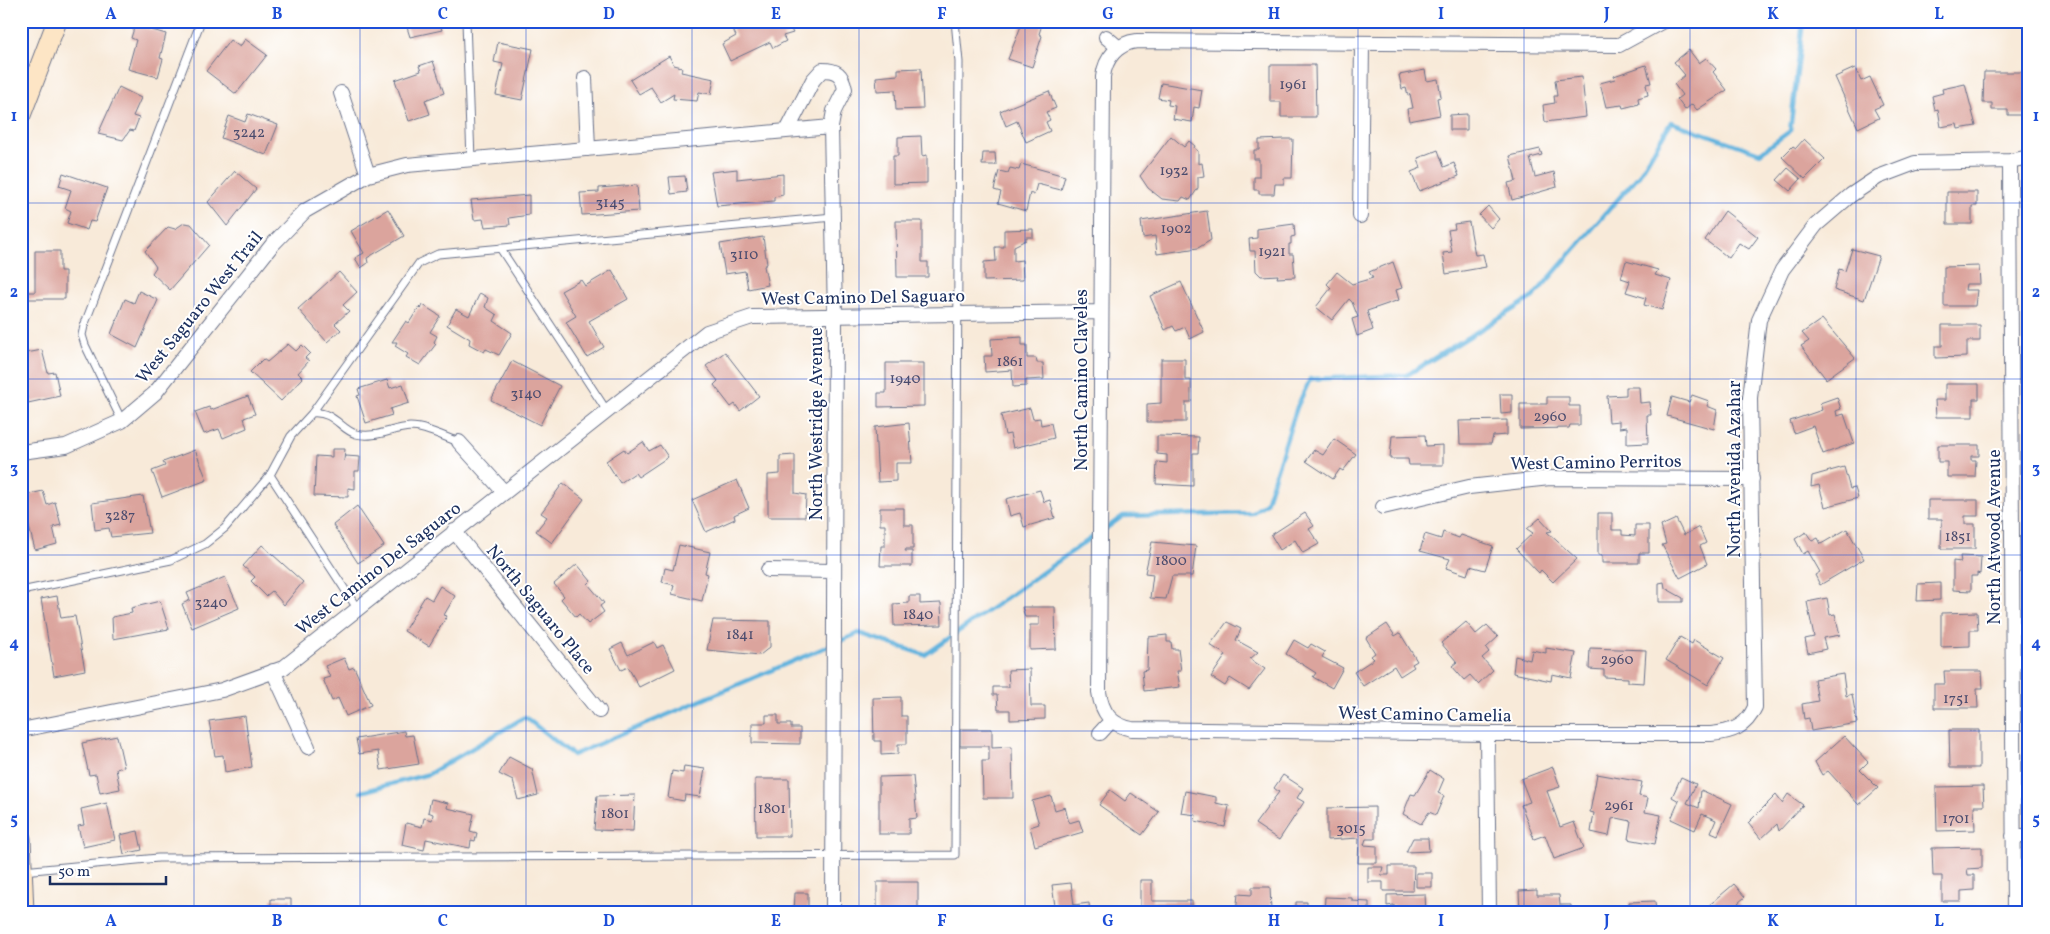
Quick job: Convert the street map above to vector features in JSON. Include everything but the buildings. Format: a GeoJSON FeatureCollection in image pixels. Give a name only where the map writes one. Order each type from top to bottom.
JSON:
{"type":"FeatureCollection","features":[{"type":"Feature","properties":{"kind":"street"},"geometry":{"type":"LineString","coordinates":[[21,115],[57,21]]}},
{"type":"Feature","properties":{"kind":"street"},"geometry":{"type":"LineString","coordinates":[[1106,37],[1119,47],[1127,42],[1137,41],[1619,45],[1664,21]]}},
{"type":"Feature","properties":{"kind":"street"},"geometry":{"type":"LineString","coordinates":[[1360,216],[1362,44]]}},
{"type":"Feature","properties":{"kind":"street","name":"North Camino Claveles"},"geometry":{"type":"LineString","coordinates":[[1110,719],[1100,702],[1099,692],[1103,77],[1108,59],[1119,47]]}},
{"type":"Feature","properties":{"kind":"street"},"geometry":{"type":"LineString","coordinates":[[787,131],[812,80],[822,70],[834,70],[843,77],[846,89],[834,111],[831,127]]}},
{"type":"Feature","properties":{"kind":"street"},"geometry":{"type":"LineString","coordinates":[[585,78],[588,149]]}},
{"type":"Feature","properties":{"kind":"street"},"geometry":{"type":"LineString","coordinates":[[341,93],[368,175]]}},
{"type":"Feature","properties":{"kind":"street","name":"West Saguaro West Trail"},"geometry":{"type":"LineString","coordinates":[[21,452],[66,446],[122,420],[155,393],[272,245],[305,211],[368,175],[407,165],[831,127]]}},
{"type":"Feature","properties":{"kind":"street","name":"North Westridge Avenue"},"geometry":{"type":"LineString","coordinates":[[831,127],[835,316],[833,913]]}},
{"type":"Feature","properties":{"kind":"street"},"geometry":{"type":"LineString","coordinates":[[2010,161],[2029,156]]}},
{"type":"Feature","properties":{"kind":"street","name":"North Avenida Azahar"},"geometry":{"type":"LineString","coordinates":[[1748,725],[1755,707],[1750,398],[1759,320],[1782,270],[1816,225],[1851,195],[1878,177],[1915,162],[2010,161]]}},
{"type":"Feature","properties":{"kind":"street","name":"North Atwood Avenue"},"geometry":{"type":"LineString","coordinates":[[2010,161],[2014,913]]}},
{"type":"Feature","properties":{"kind":"street","name":"West Camino Del Saguaro"},"geometry":{"type":"LineString","coordinates":[[21,730],[222,690],[282,668],[707,332],[752,317],[1100,312]]}},
{"type":"Feature","properties":{"kind":"street"},"geometry":{"type":"LineString","coordinates":[[459,442],[504,492]]}},
{"type":"Feature","properties":{"kind":"street","name":"West Camino Perritos"},"geometry":{"type":"LineString","coordinates":[[1383,507],[1469,486],[1550,478],[1752,479]]}},
{"type":"Feature","properties":{"kind":"street","name":"North Saguaro Place"},"geometry":{"type":"LineString","coordinates":[[454,531],[599,711]]}},
{"type":"Feature","properties":{"kind":"street"},"geometry":{"type":"LineString","coordinates":[[768,570],[834,571]]}},
{"type":"Feature","properties":{"kind":"street"},"geometry":{"type":"LineString","coordinates":[[2014,661],[2029,661]]}},
{"type":"Feature","properties":{"kind":"street"},"geometry":{"type":"LineString","coordinates":[[273,671],[308,747]]}},
{"type":"Feature","properties":{"kind":"street"},"geometry":{"type":"LineString","coordinates":[[1100,733],[1110,719]]}},
{"type":"Feature","properties":{"kind":"street","name":"West Camino Camelia"},"geometry":{"type":"LineString","coordinates":[[1110,719],[1122,727],[1132,729],[1487,734],[1712,734],[1736,730],[1748,725]]}},
{"type":"Feature","properties":{"kind":"street"},"geometry":{"type":"LineString","coordinates":[[1487,734],[1489,913]]}},
{"type":"Feature","properties":{"kind":"street"},"geometry":{"type":"LineString","coordinates":[[2013,836],[2029,836]]}},
{"type":"Feature","properties":{"kind":"street"},"geometry":{"type":"LineString","coordinates":[[22,856],[24,913]]}},
{"type":"Feature","properties":{"kind":"lane"},"geometry":{"type":"LineString","coordinates":[[122,420],[82,334],[201,21]]}},
{"type":"Feature","properties":{"kind":"lane"},"geometry":{"type":"LineString","coordinates":[[466,21],[471,160]]}},
{"type":"Feature","properties":{"kind":"lane"},"geometry":{"type":"LineString","coordinates":[[22,856],[158,858],[955,855],[959,62],[955,21]]}},
{"type":"Feature","properties":{"kind":"lane"},"geometry":{"type":"LineString","coordinates":[[21,591],[171,560],[205,544],[225,528],[270,475],[291,436],[312,413],[419,263],[438,254],[833,217]]}},
{"type":"Feature","properties":{"kind":"lane"},"geometry":{"type":"LineString","coordinates":[[500,248],[607,411]]}},
{"type":"Feature","properties":{"kind":"lane"},"geometry":{"type":"LineString","coordinates":[[312,413],[335,418],[356,434],[376,435],[401,429],[420,428],[459,442]]}},
{"type":"Feature","properties":{"kind":"lane"},"geometry":{"type":"LineString","coordinates":[[270,475],[357,608]]}},
{"type":"Feature","properties":{"kind":"waterway"},"geometry":{"type":"LineString","coordinates":[[1104,530],[1123,516],[1252,513],[1266,503],[1297,407],[1310,379],[1407,375],[1533,297],[1639,175],[1671,122],[1760,153],[1790,131],[1803,21]]}},
{"type":"Feature","properties":{"kind":"waterway"},"geometry":{"type":"LineString","coordinates":[[361,792],[429,774],[525,717],[573,755],[859,633],[925,655],[1097,534]]}}]}
